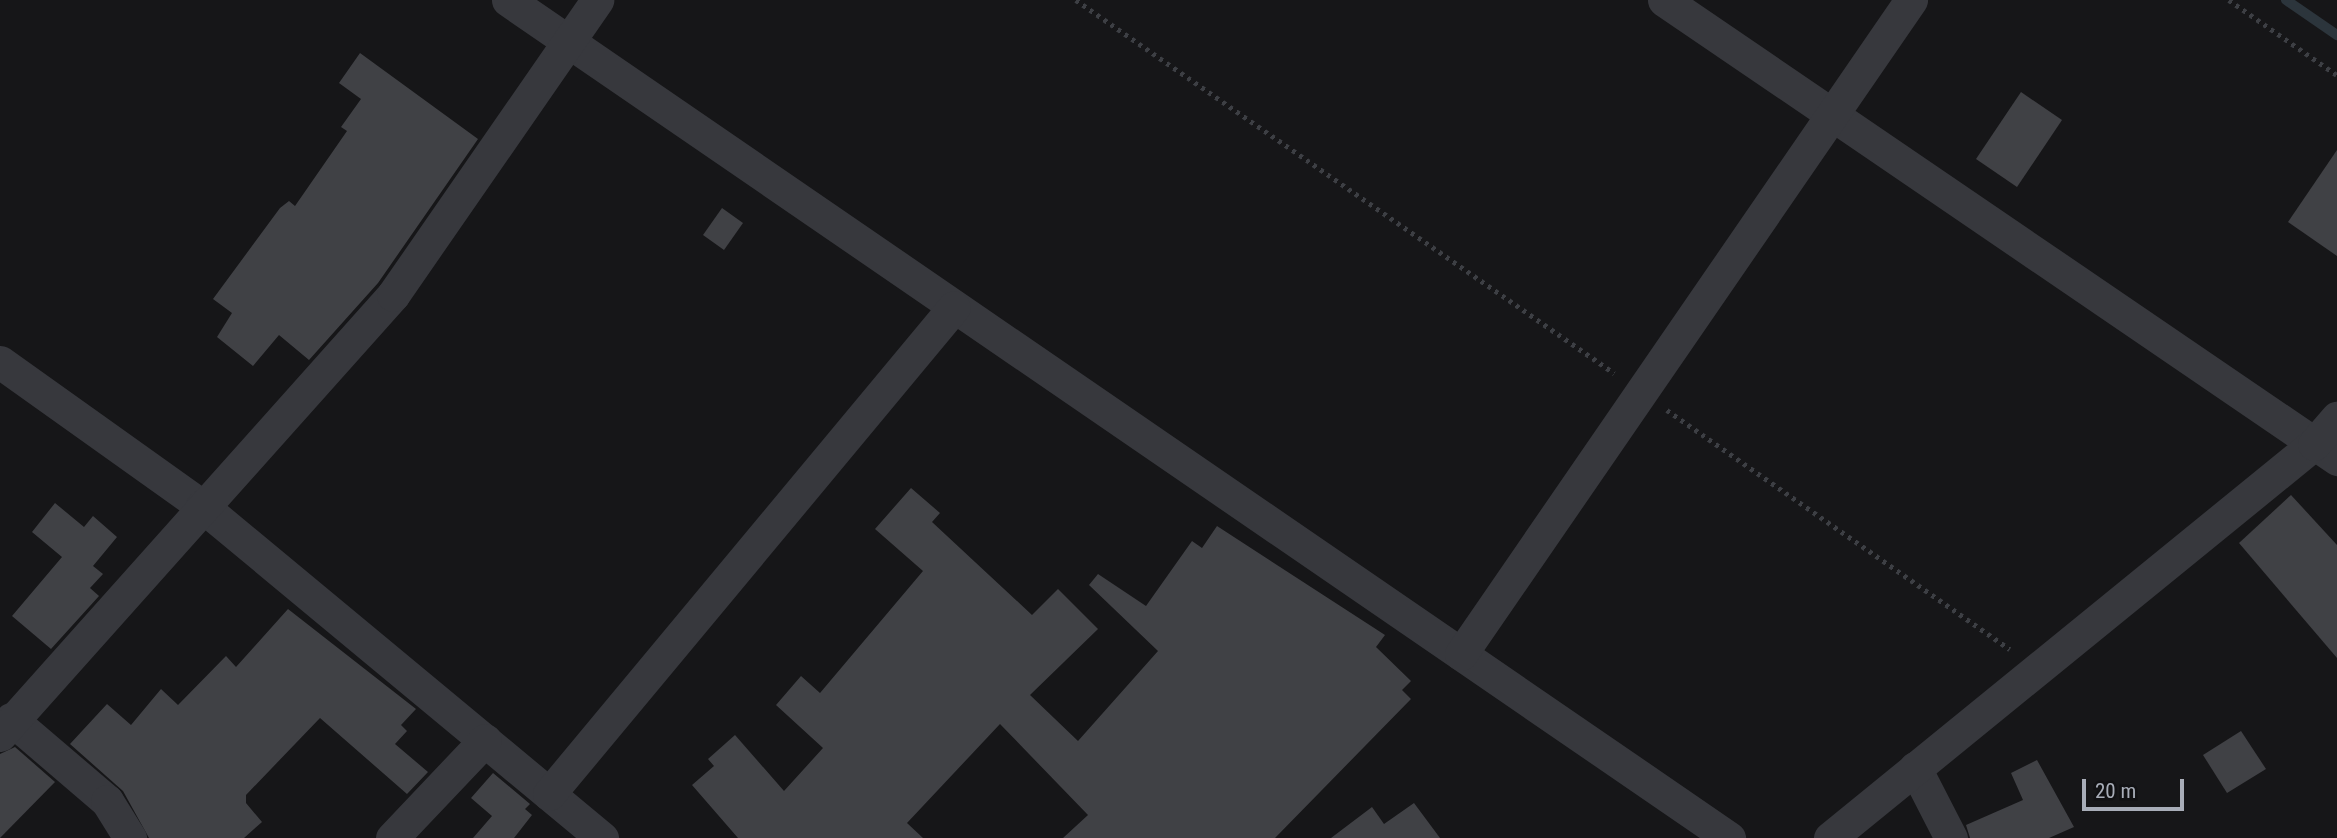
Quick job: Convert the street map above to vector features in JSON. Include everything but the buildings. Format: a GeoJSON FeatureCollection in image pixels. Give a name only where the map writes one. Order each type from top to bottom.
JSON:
{"type":"FeatureCollection","features":[{"type":"Feature","properties":{"kind":"street"},"geometry":{"type":"LineString","coordinates":[[508,0],[1729,838]]}},
{"type":"Feature","properties":{"kind":"street"},"geometry":{"type":"LineString","coordinates":[[130,838],[107,801],[6,727],[393,295],[597,0]]}},
{"type":"Feature","properties":{"kind":"street"},"geometry":{"type":"LineString","coordinates":[[1664,0],[2326,452]]}},
{"type":"Feature","properties":{"kind":"street"},"geometry":{"type":"LineString","coordinates":[[1461,654],[1911,0]]}},
{"type":"Feature","properties":{"kind":"street"},"geometry":{"type":"LineString","coordinates":[[549,794],[954,307]]}},
{"type":"Feature","properties":{"kind":"street"},"geometry":{"type":"LineString","coordinates":[[0,362],[202,506],[602,838]]}},
{"type":"Feature","properties":{"kind":"street"},"geometry":{"type":"LineString","coordinates":[[1830,838],[2040,669],[2326,452],[2337,418]]}},
{"type":"Feature","properties":{"kind":"street"},"geometry":{"type":"LineString","coordinates":[[392,838],[485,740]]}},
{"type":"Feature","properties":{"kind":"street"},"geometry":{"type":"LineString","coordinates":[[1915,768],[1951,838]]}},
{"type":"Feature","properties":{"kind":"path"},"geometry":{"type":"LineString","coordinates":[[1076,0],[2040,669]]}},
{"type":"Feature","properties":{"kind":"path"},"geometry":{"type":"LineString","coordinates":[[2229,0],[2337,75]]}},
{"type":"Feature","properties":{"kind":"waterway"},"geometry":{"type":"LineString","coordinates":[[2286,0],[2337,35]]}}]}
